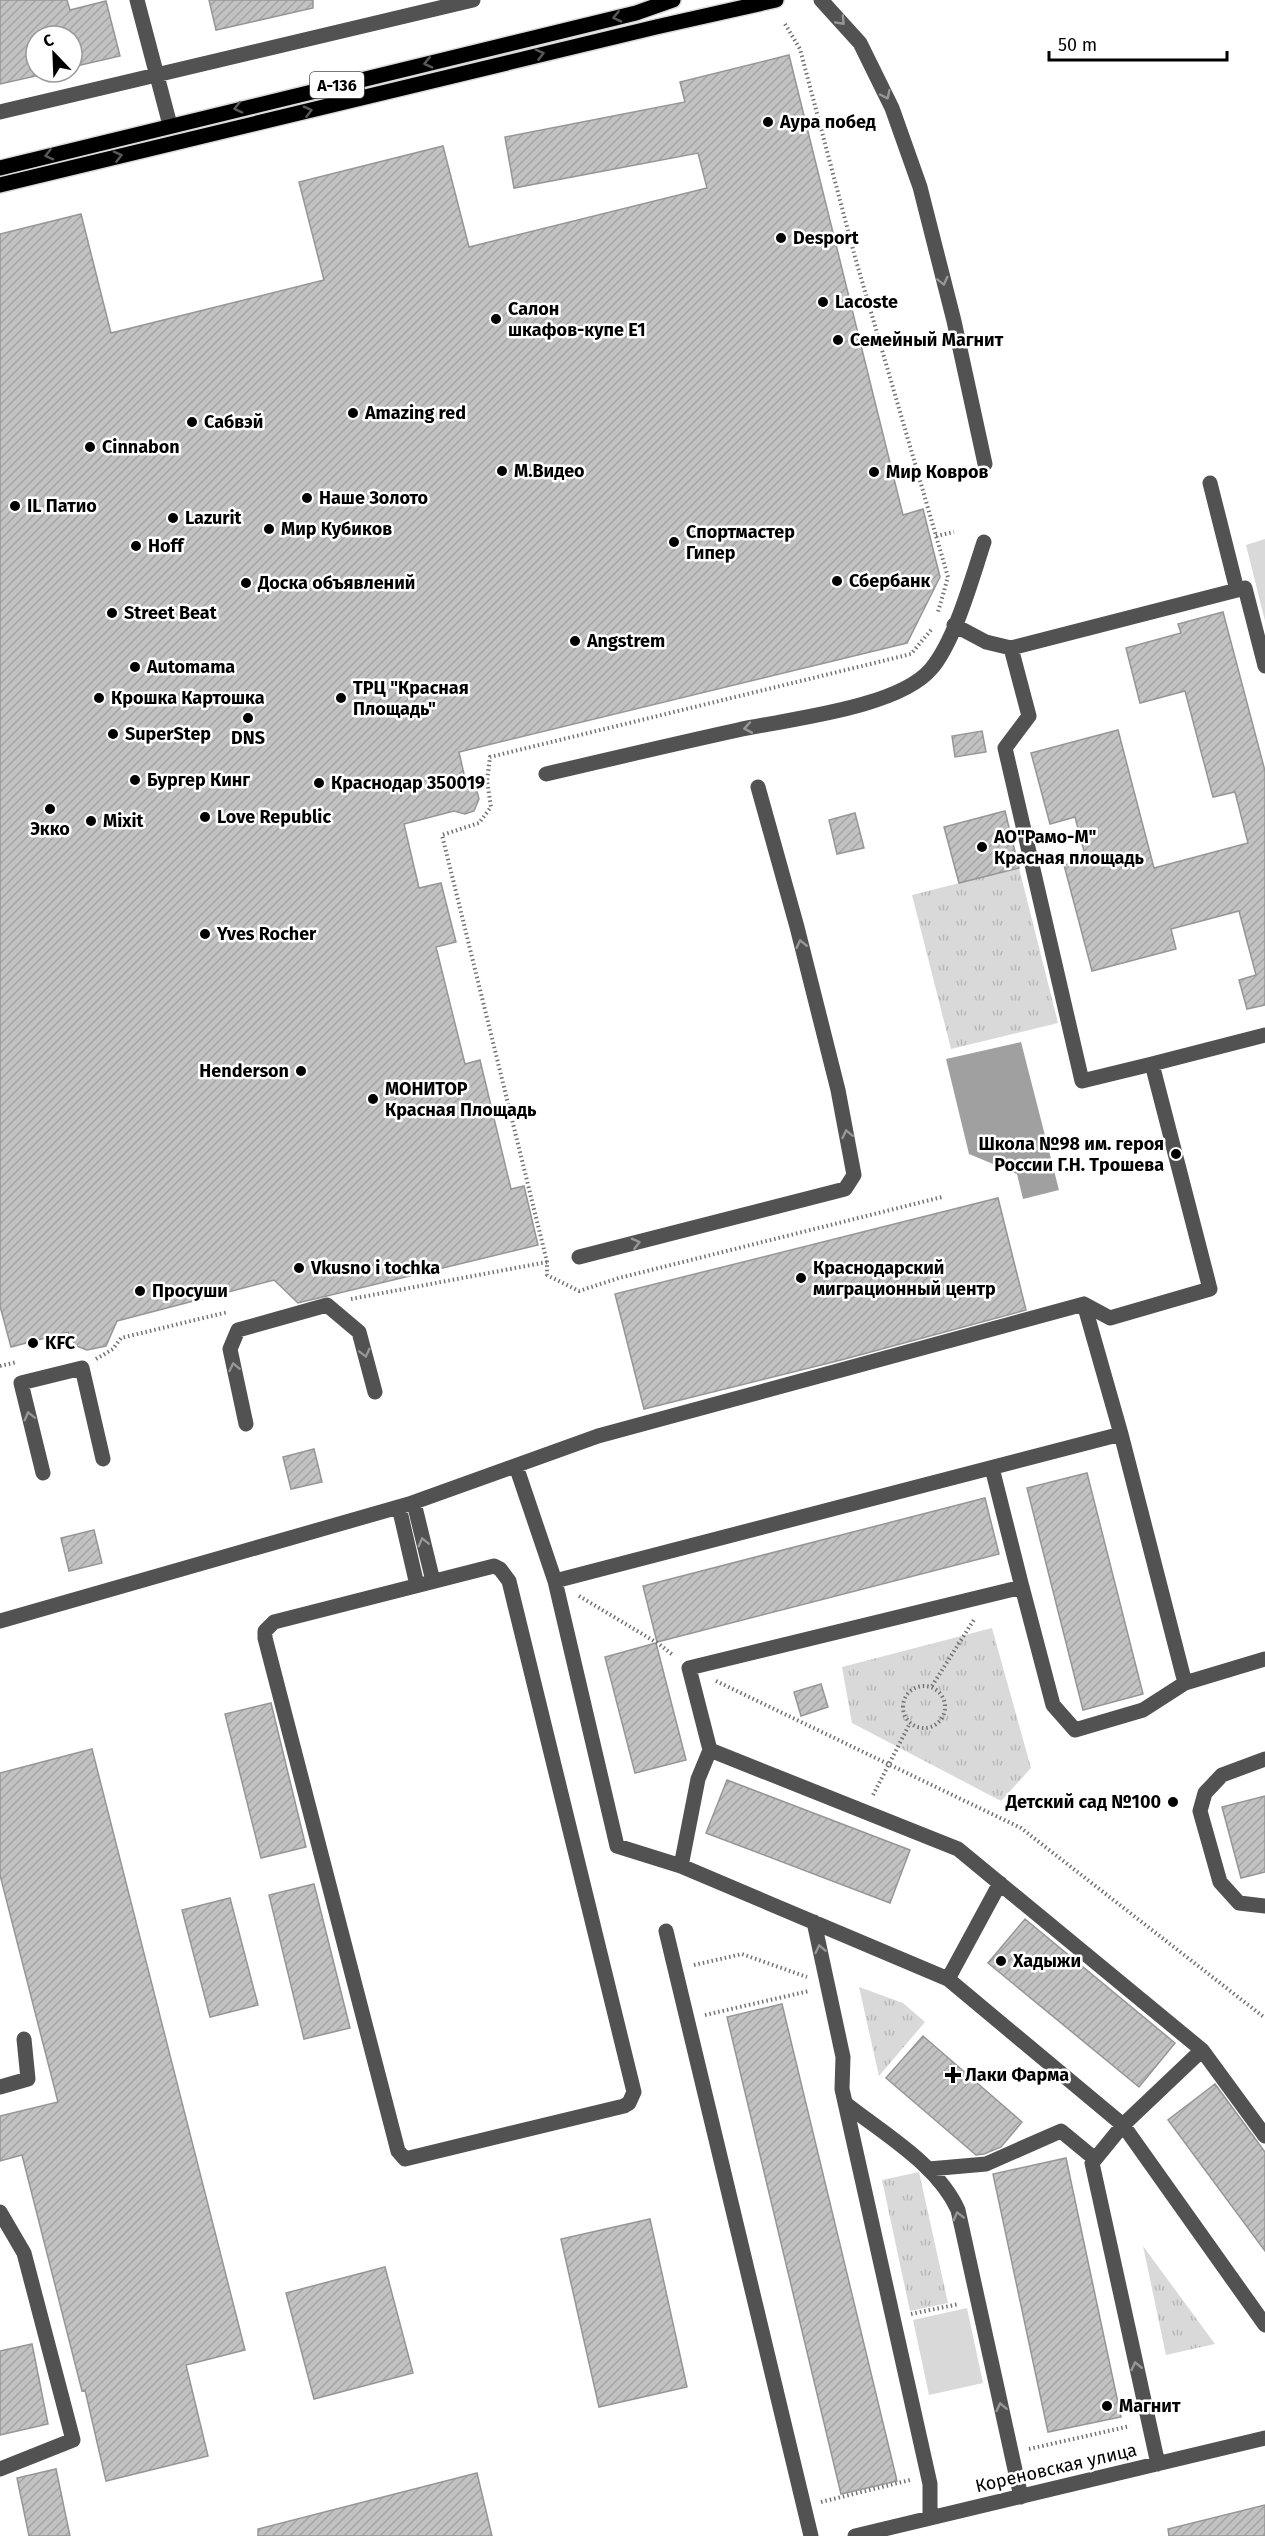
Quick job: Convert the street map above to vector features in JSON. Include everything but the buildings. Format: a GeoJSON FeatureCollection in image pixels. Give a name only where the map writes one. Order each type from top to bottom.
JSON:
{"type":"FeatureCollection","features":[{"type":"Feature","properties":{"kind":"main road","name":"А-136"},"geometry":{"type":"LineString","coordinates":[[0,168],[636,13],[673,0]]}},
{"type":"Feature","properties":{"kind":"main road","name":"А-136"},"geometry":{"type":"LineString","coordinates":[[656,27],[738,0]]}},
{"type":"Feature","properties":{"kind":"main road","name":"А-136"},"geometry":{"type":"LineString","coordinates":[[0,185],[776,0]]}},
{"type":"Feature","properties":{"kind":"street"},"geometry":{"type":"LineString","coordinates":[[137,0],[170,125]]}},
{"type":"Feature","properties":{"kind":"street"},"geometry":{"type":"LineString","coordinates":[[0,112],[473,0]]}},
{"type":"Feature","properties":{"kind":"street"},"geometry":{"type":"LineString","coordinates":[[821,0],[860,43],[892,108],[920,187],[954,321],[985,464]]}},
{"type":"Feature","properties":{"kind":"street"},"geometry":{"type":"LineString","coordinates":[[1210,483],[1238,590]]}},
{"type":"Feature","properties":{"kind":"street"},"geometry":{"type":"LineString","coordinates":[[546,774],[739,730],[806,718],[889,695],[917,682],[940,655],[965,601],[984,542]]}},
{"type":"Feature","properties":{"kind":"street"},"geometry":{"type":"LineString","coordinates":[[954,625],[986,642],[1011,648],[1245,588],[1265,666]]}},
{"type":"Feature","properties":{"kind":"street"},"geometry":{"type":"LineString","coordinates":[[1011,648],[1029,716],[1005,748],[1082,1081],[1265,1035]]}},
{"type":"Feature","properties":{"kind":"street"},"geometry":{"type":"LineString","coordinates":[[579,1257],[845,1189],[854,1175],[833,1068],[758,787]]}},
{"type":"Feature","properties":{"kind":"street"},"geometry":{"type":"LineString","coordinates":[[0,1621],[406,1505],[598,1436],[1084,1304],[1110,1318],[1210,1289],[1152,1064]]}},
{"type":"Feature","properties":{"kind":"street"},"geometry":{"type":"LineString","coordinates":[[1084,1304],[1121,1434],[1185,1683]]}},
{"type":"Feature","properties":{"kind":"street"},"geometry":{"type":"LineString","coordinates":[[246,1424],[230,1349],[238,1330],[327,1305],[359,1332],[375,1392]]}},
{"type":"Feature","properties":{"kind":"street"},"geometry":{"type":"LineString","coordinates":[[43,1473],[21,1383],[82,1368],[103,1458]]}},
{"type":"Feature","properties":{"kind":"street"},"geometry":{"type":"LineString","coordinates":[[555,1581],[1121,1434]]}},
{"type":"Feature","properties":{"kind":"street"},"geometry":{"type":"LineString","coordinates":[[516,1466],[555,1581],[617,1846],[681,1866],[948,1979],[1123,2125],[1263,2319]]}},
{"type":"Feature","properties":{"kind":"street"},"geometry":{"type":"LineString","coordinates":[[992,1468],[1053,1705],[1075,1730],[1143,1710],[1185,1683],[1264,1663]]}},
{"type":"Feature","properties":{"kind":"street"},"geometry":{"type":"LineString","coordinates":[[406,1505],[433,1581]]}},
{"type":"Feature","properties":{"kind":"street"},"geometry":{"type":"LineString","coordinates":[[406,1505],[417,1585]]}},
{"type":"Feature","properties":{"kind":"street"},"geometry":{"type":"LineString","coordinates":[[494,1566],[500,1569],[508,1581],[634,2092],[629,2103],[624,2106],[405,2159],[398,2151],[389,2119],[265,1638],[265,1630],[274,1622],[433,1581],[494,1566]]}},
{"type":"Feature","properties":{"kind":"street"},"geometry":{"type":"LineString","coordinates":[[681,1866],[698,1779],[710,1750],[689,1668],[1022,1587]]}},
{"type":"Feature","properties":{"kind":"street"},"geometry":{"type":"LineString","coordinates":[[710,1750],[958,1849],[1202,2050],[1265,2136]]}},
{"type":"Feature","properties":{"kind":"street"},"geometry":{"type":"LineString","coordinates":[[1265,1759],[1222,1775],[1205,1792],[1200,1811],[1220,1882],[1239,1903],[1265,1906]]}},
{"type":"Feature","properties":{"kind":"street"},"geometry":{"type":"LineString","coordinates":[[948,1979],[1000,1883]]}},
{"type":"Feature","properties":{"kind":"street"},"geometry":{"type":"LineString","coordinates":[[814,1922],[843,2057],[842,2089],[929,2480],[930,2518]]}},
{"type":"Feature","properties":{"kind":"street"},"geometry":{"type":"LineString","coordinates":[[666,1931],[811,2536]]}},
{"type":"Feature","properties":{"kind":"street"},"geometry":{"type":"LineString","coordinates":[[0,2087],[28,2079],[24,2039]]}},
{"type":"Feature","properties":{"kind":"street"},"geometry":{"type":"LineString","coordinates":[[1158,2464],[1092,2167],[1095,2159],[1123,2125],[1202,2050]]}},
{"type":"Feature","properties":{"kind":"street"},"geometry":{"type":"LineString","coordinates":[[846,2104],[929,2169],[947,2189],[958,2210],[1021,2497]]}},
{"type":"Feature","properties":{"kind":"street"},"geometry":{"type":"LineString","coordinates":[[929,2169],[986,2164],[1061,2131],[1095,2159]]}},
{"type":"Feature","properties":{"kind":"street"},"geometry":{"type":"LineString","coordinates":[[0,2212],[24,2253],[73,2440],[0,2469]]}},
{"type":"Feature","properties":{"kind":"street","name":"Кореновская улица"},"geometry":{"type":"LineString","coordinates":[[855,2536],[1265,2438]]}},
{"type":"Feature","properties":{"kind":"path"},"geometry":{"type":"LineString","coordinates":[[785,24],[800,49],[855,257],[948,576],[936,617]]}},
{"type":"Feature","properties":{"kind":"path"},"geometry":{"type":"LineString","coordinates":[[936,536],[954,532]]}},
{"type":"Feature","properties":{"kind":"path"},"geometry":{"type":"LineString","coordinates":[[933,627],[910,654],[490,757],[487,781],[491,807],[479,823],[442,835],[547,1262],[547,1275],[579,1291],[620,1278],[942,1197]]}},
{"type":"Feature","properties":{"kind":"path"},"geometry":{"type":"LineString","coordinates":[[339,1301],[547,1262]]}},
{"type":"Feature","properties":{"kind":"path"},"geometry":{"type":"LineString","coordinates":[[87,1360],[98,1358],[113,1349],[122,1338],[238,1310]]}},
{"type":"Feature","properties":{"kind":"path"},"geometry":{"type":"LineString","coordinates":[[0,1366],[23,1361]]}},
{"type":"Feature","properties":{"kind":"path"},"geometry":{"type":"LineString","coordinates":[[555,1581],[659,1644],[689,1668],[1021,1828],[1265,2018]]}},
{"type":"Feature","properties":{"kind":"path"},"geometry":{"type":"LineString","coordinates":[[932,1686],[989,1595]]}},
{"type":"Feature","properties":{"kind":"path"},"geometry":{"type":"LineString","coordinates":[[932,1686],[944,1695],[946,1712],[939,1723],[921,1729],[904,1718],[902,1701],[912,1688],[932,1686]]}},
{"type":"Feature","properties":{"kind":"path"},"geometry":{"type":"LineString","coordinates":[[865,1812],[910,1723]]}},
{"type":"Feature","properties":{"kind":"path"},"geometry":{"type":"LineString","coordinates":[[675,1969],[742,1954],[827,1982]]}},
{"type":"Feature","properties":{"kind":"path"},"geometry":{"type":"LineString","coordinates":[[687,2020],[827,1982]]}},
{"type":"Feature","properties":{"kind":"path"},"geometry":{"type":"LineString","coordinates":[[893,2318],[977,2300]]}},
{"type":"Feature","properties":{"kind":"path"},"geometry":{"type":"LineString","coordinates":[[1051,2444],[1149,2422]]}},
{"type":"Feature","properties":{"kind":"path"},"geometry":{"type":"LineString","coordinates":[[804,2506],[929,2480]]}},
{"type":"Feature","properties":{"kind":"green space"},"geometry":{"type":"Polygon","coordinates":[[[1265,539],[1265,621],[1246,545],[1265,539]]]}},
{"type":"Feature","properties":{"kind":"green space"},"geometry":{"type":"Polygon","coordinates":[[[1019,868],[1058,1023],[951,1049],[912,895],[1019,868]]]}},
{"type":"Feature","properties":{"kind":"green space"},"geometry":{"type":"Polygon","coordinates":[[[992,1628],[1031,1768],[1001,1801],[852,1723],[842,1667],[992,1628]]]}},
{"type":"Feature","properties":{"kind":"green space"},"geometry":{"type":"Polygon","coordinates":[[[859,1987],[903,2003],[925,2022],[879,2076],[859,1987]]]}},
{"type":"Feature","properties":{"kind":"green space"},"geometry":{"type":"Polygon","coordinates":[[[919,2172],[948,2303],[910,2311],[882,2180],[919,2172]]]}},
{"type":"Feature","properties":{"kind":"green space"},"geometry":{"type":"Polygon","coordinates":[[[1143,2246],[1215,2344],[1166,2355],[1143,2246]]]}},
{"type":"Feature","properties":{"kind":"green space"},"geometry":{"type":"Polygon","coordinates":[[[967,2308],[983,2383],[929,2395],[913,2320],[967,2308]]]}},
{"type":"Feature","properties":{"kind":"shaded area"},"geometry":{"type":"Polygon","coordinates":[[[1021,1042],[1059,1190],[1023,1199],[1017,1174],[969,1154],[946,1059],[1021,1042]]]}},
{"type":"Feature","properties":{"kind":"place","name":"Аура побед"},"geometry":{"type":"Point","coordinates":[768,122]}},
{"type":"Feature","properties":{"kind":"place","name":"Desport"},"geometry":{"type":"Point","coordinates":[781,238]}},
{"type":"Feature","properties":{"kind":"place","name":"Lacoste"},"geometry":{"type":"Point","coordinates":[823,302]}},
{"type":"Feature","properties":{"kind":"place","name":"Салон шкафов-купе Е1"},"geometry":{"type":"Point","coordinates":[496,319]}},
{"type":"Feature","properties":{"kind":"place","name":"Семейный Магнит"},"geometry":{"type":"Point","coordinates":[838,340]}},
{"type":"Feature","properties":{"kind":"place","name":"Amazing red"},"geometry":{"type":"Point","coordinates":[353,413]}},
{"type":"Feature","properties":{"kind":"place","name":"Сабвэй"},"geometry":{"type":"Point","coordinates":[192,422]}},
{"type":"Feature","properties":{"kind":"place","name":"Cinnabon"},"geometry":{"type":"Point","coordinates":[90,447]}},
{"type":"Feature","properties":{"kind":"place","name":"М.Видео"},"geometry":{"type":"Point","coordinates":[502,471]}},
{"type":"Feature","properties":{"kind":"place","name":"Мир Ковров"},"geometry":{"type":"Point","coordinates":[874,472]}},
{"type":"Feature","properties":{"kind":"place","name":"Наше Золото"},"geometry":{"type":"Point","coordinates":[307,498]}},
{"type":"Feature","properties":{"kind":"place","name":"IL Патио"},"geometry":{"type":"Point","coordinates":[15,506]}},
{"type":"Feature","properties":{"kind":"place","name":"Lazurit"},"geometry":{"type":"Point","coordinates":[173,518]}},
{"type":"Feature","properties":{"kind":"place","name":"Мир Кубиков"},"geometry":{"type":"Point","coordinates":[269,529]}},
{"type":"Feature","properties":{"kind":"place","name":"Спортмастер Гипер"},"geometry":{"type":"Point","coordinates":[674,542]}},
{"type":"Feature","properties":{"kind":"place","name":"Hoff"},"geometry":{"type":"Point","coordinates":[136,546]}},
{"type":"Feature","properties":{"kind":"place","name":"Сбербанк"},"geometry":{"type":"Point","coordinates":[837,581]}},
{"type":"Feature","properties":{"kind":"place","name":"Доска объявлений"},"geometry":{"type":"Point","coordinates":[246,583]}},
{"type":"Feature","properties":{"kind":"place","name":"Street Beat"},"geometry":{"type":"Point","coordinates":[112,613]}},
{"type":"Feature","properties":{"kind":"place","name":"Angstrem"},"geometry":{"type":"Point","coordinates":[575,641]}},
{"type":"Feature","properties":{"kind":"place","name":"Automama"},"geometry":{"type":"Point","coordinates":[135,667]}},
{"type":"Feature","properties":{"kind":"place","name":"Крошка Картошка"},"geometry":{"type":"Point","coordinates":[99,698]}},
{"type":"Feature","properties":{"kind":"place","name":"ТРЦ \"Красная Площадь\""},"geometry":{"type":"Point","coordinates":[341,698]}},
{"type":"Feature","properties":{"kind":"place","name":"DNS"},"geometry":{"type":"Point","coordinates":[248,718]}},
{"type":"Feature","properties":{"kind":"place","name":"SuperStep"},"geometry":{"type":"Point","coordinates":[113,734]}},
{"type":"Feature","properties":{"kind":"place","name":"Бургер Кинг"},"geometry":{"type":"Point","coordinates":[135,780]}},
{"type":"Feature","properties":{"kind":"place","name":"Краснодар 350019"},"geometry":{"type":"Point","coordinates":[319,783]}},
{"type":"Feature","properties":{"kind":"place","name":"Экко"},"geometry":{"type":"Point","coordinates":[50,809]}},
{"type":"Feature","properties":{"kind":"place","name":"Love Republic"},"geometry":{"type":"Point","coordinates":[205,817]}},
{"type":"Feature","properties":{"kind":"place","name":"Mixit"},"geometry":{"type":"Point","coordinates":[91,821]}},
{"type":"Feature","properties":{"kind":"place","name":"АО\"Рамо-М\" Красная площадь"},"geometry":{"type":"Point","coordinates":[982,847]}},
{"type":"Feature","properties":{"kind":"place","name":"Yves Rocher"},"geometry":{"type":"Point","coordinates":[205,934]}},
{"type":"Feature","properties":{"kind":"place","name":"Henderson"},"geometry":{"type":"Point","coordinates":[301,1071]}},
{"type":"Feature","properties":{"kind":"place","name":"МОНИТОР Красная Площадь"},"geometry":{"type":"Point","coordinates":[373,1099]}},
{"type":"Feature","properties":{"kind":"place","name":"Школа №98 им. героя России Г.Н. Трошева"},"geometry":{"type":"Point","coordinates":[1176,1154]}},
{"type":"Feature","properties":{"kind":"place","name":"Vkusno i tochka"},"geometry":{"type":"Point","coordinates":[299,1268]}},
{"type":"Feature","properties":{"kind":"place","name":"Краснодарский миграционный центр"},"geometry":{"type":"Point","coordinates":[801,1278]}},
{"type":"Feature","properties":{"kind":"place","name":"Просуши"},"geometry":{"type":"Point","coordinates":[140,1291]}},
{"type":"Feature","properties":{"kind":"place","name":"KFC"},"geometry":{"type":"Point","coordinates":[33,1343]}},
{"type":"Feature","properties":{"kind":"place","name":"Детский сад №100"},"geometry":{"type":"Point","coordinates":[1173,1802]}},
{"type":"Feature","properties":{"kind":"place","name":"Хадыжи"},"geometry":{"type":"Point","coordinates":[1001,1961]}},
{"type":"Feature","properties":{"kind":"place","name":"Лаки Фарма"},"geometry":{"type":"Point","coordinates":[953,2075]}},
{"type":"Feature","properties":{"kind":"place","name":"Магнит"},"geometry":{"type":"Point","coordinates":[1107,2406]}}]}
